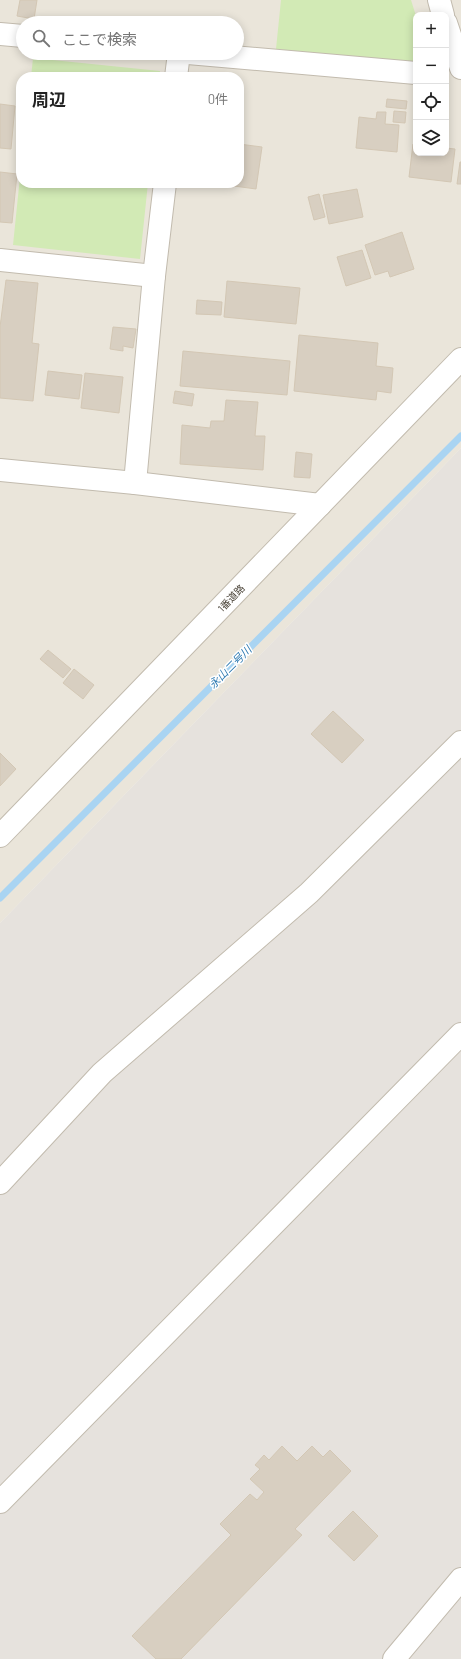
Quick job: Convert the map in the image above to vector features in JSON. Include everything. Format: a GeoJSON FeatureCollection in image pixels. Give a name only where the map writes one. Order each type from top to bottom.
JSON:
{"type":"FeatureCollection","features":[{"type":"Feature","properties":{"kind":"street"},"geometry":{"type":"LineString","coordinates":[[438,0],[443,12]]}},
{"type":"Feature","properties":{"kind":"street"},"geometry":{"type":"LineString","coordinates":[[449,32],[461,68]]}},
{"type":"Feature","properties":{"kind":"street"},"geometry":{"type":"LineString","coordinates":[[0,34],[16,35]]}},
{"type":"Feature","properties":{"kind":"street"},"geometry":{"type":"LineString","coordinates":[[244,58],[413,73]]}},
{"type":"Feature","properties":{"kind":"street"},"geometry":{"type":"LineString","coordinates":[[177,72],[178,60]]}},
{"type":"Feature","properties":{"kind":"street"},"geometry":{"type":"LineString","coordinates":[[449,76],[461,77]]}},
{"type":"Feature","properties":{"kind":"street"},"geometry":{"type":"LineString","coordinates":[[135,483],[154,276],[164,188]]}},
{"type":"Feature","properties":{"kind":"street"},"geometry":{"type":"LineString","coordinates":[[0,260],[154,276]]}},
{"type":"Feature","properties":{"kind":"street","name":"1番道路"},"geometry":{"type":"LineString","coordinates":[[0,836],[461,359]]}},
{"type":"Feature","properties":{"kind":"street"},"geometry":{"type":"LineString","coordinates":[[0,470],[135,483],[320,505]]}},
{"type":"Feature","properties":{"kind":"street"},"geometry":{"type":"LineString","coordinates":[[0,1183],[102,1073],[309,893],[461,742]]}},
{"type":"Feature","properties":{"kind":"street"},"geometry":{"type":"LineString","coordinates":[[0,1502],[461,1034]]}},
{"type":"Feature","properties":{"kind":"street"},"geometry":{"type":"LineString","coordinates":[[394,1659],[461,1579]]}},
{"type":"Feature","properties":{"kind":"shaded area"},"geometry":{"type":"Polygon","coordinates":[[[0,0],[461,0],[461,448],[0,923],[0,0]]]}},
{"type":"Feature","properties":{"kind":"shaded area"},"geometry":{"type":"Polygon","coordinates":[[[461,448],[461,1659],[0,1659],[0,923],[461,448]]]}},
{"type":"Feature","properties":{"kind":"green space"},"geometry":{"type":"Polygon","coordinates":[[[281,0],[411,0],[415,12],[413,12],[413,64],[276,49],[281,0]]]}},
{"type":"Feature","properties":{"kind":"green space"},"geometry":{"type":"Polygon","coordinates":[[[33,60],[53,60],[160,71],[160,72],[32,72],[33,60]]]}},
{"type":"Feature","properties":{"kind":"green space"},"geometry":{"type":"Polygon","coordinates":[[[19,188],[147,188],[140,259],[13,245],[19,188]]]}},
{"type":"Feature","properties":{"kind":"building"},"geometry":{"type":"Polygon","coordinates":[[[20,0],[37,0],[34,16],[17,16],[20,0]]]}},
{"type":"Feature","properties":{"kind":"building"},"geometry":{"type":"Polygon","coordinates":[[[387,99],[407,101],[406,109],[386,107],[387,99]]]}},
{"type":"Feature","properties":{"kind":"building"},"geometry":{"type":"Polygon","coordinates":[[[0,104],[15,106],[11,149],[0,148],[0,104]]]}},
{"type":"Feature","properties":{"kind":"building"},"geometry":{"type":"Polygon","coordinates":[[[394,111],[406,112],[405,123],[393,122],[394,111]]]}},
{"type":"Feature","properties":{"kind":"building"},"geometry":{"type":"Polygon","coordinates":[[[377,112],[386,112],[385,124],[399,125],[397,152],[356,148],[359,117],[376,119],[377,112]]]}},
{"type":"Feature","properties":{"kind":"building"},"geometry":{"type":"Polygon","coordinates":[[[413,144],[413,156],[449,156],[449,148],[455,149],[451,182],[409,177],[413,144]]]}},
{"type":"Feature","properties":{"kind":"building"},"geometry":{"type":"Polygon","coordinates":[[[244,145],[262,147],[256,189],[244,187],[244,145]]]}},
{"type":"Feature","properties":{"kind":"building"},"geometry":{"type":"Polygon","coordinates":[[[460,162],[461,184],[457,184],[460,162]]]}},
{"type":"Feature","properties":{"kind":"building"},"geometry":{"type":"Polygon","coordinates":[[[0,172],[16,174],[12,223],[0,222],[0,172]]]}},
{"type":"Feature","properties":{"kind":"building"},"geometry":{"type":"Polygon","coordinates":[[[357,189],[363,217],[329,224],[323,195],[357,189]]]}},
{"type":"Feature","properties":{"kind":"building"},"geometry":{"type":"Polygon","coordinates":[[[319,194],[325,217],[314,220],[308,197],[319,194]]]}},
{"type":"Feature","properties":{"kind":"building"},"geometry":{"type":"Polygon","coordinates":[[[402,232],[414,269],[390,277],[388,271],[375,275],[365,245],[402,232]]]}},
{"type":"Feature","properties":{"kind":"building"},"geometry":{"type":"Polygon","coordinates":[[[362,250],[371,278],[346,286],[337,257],[362,250]]]}},
{"type":"Feature","properties":{"kind":"building"},"geometry":{"type":"Polygon","coordinates":[[[6,280],[38,283],[32,343],[39,344],[33,401],[0,398],[0,327],[6,280]]]}},
{"type":"Feature","properties":{"kind":"building"},"geometry":{"type":"Polygon","coordinates":[[[227,281],[300,288],[296,324],[224,317],[227,281]]]}},
{"type":"Feature","properties":{"kind":"building"},"geometry":{"type":"Polygon","coordinates":[[[197,300],[222,302],[221,315],[196,314],[197,300]]]}},
{"type":"Feature","properties":{"kind":"building"},"geometry":{"type":"Polygon","coordinates":[[[113,327],[136,329],[133,348],[123,346],[123,351],[110,349],[113,327]]]}},
{"type":"Feature","properties":{"kind":"building"},"geometry":{"type":"Polygon","coordinates":[[[299,335],[378,343],[376,366],[393,368],[391,393],[377,391],[376,400],[294,391],[299,335]]]}},
{"type":"Feature","properties":{"kind":"building"},"geometry":{"type":"Polygon","coordinates":[[[183,351],[290,361],[287,395],[180,386],[183,351]]]}},
{"type":"Feature","properties":{"kind":"building"},"geometry":{"type":"Polygon","coordinates":[[[48,371],[82,375],[79,399],[45,395],[48,371]]]}},
{"type":"Feature","properties":{"kind":"building"},"geometry":{"type":"Polygon","coordinates":[[[85,373],[123,377],[119,413],[81,408],[85,373]]]}},
{"type":"Feature","properties":{"kind":"building"},"geometry":{"type":"Polygon","coordinates":[[[175,391],[194,394],[192,406],[173,403],[175,391]]]}},
{"type":"Feature","properties":{"kind":"building"},"geometry":{"type":"Polygon","coordinates":[[[226,400],[258,402],[255,436],[265,436],[263,470],[180,464],[182,425],[210,428],[211,421],[224,421],[226,400]]]}},
{"type":"Feature","properties":{"kind":"building"},"geometry":{"type":"Polygon","coordinates":[[[296,452],[312,454],[310,478],[294,477],[296,452]]]}},
{"type":"Feature","properties":{"kind":"building"},"geometry":{"type":"Polygon","coordinates":[[[48,650],[71,669],[63,678],[40,659],[48,650]]]}},
{"type":"Feature","properties":{"kind":"building"},"geometry":{"type":"Polygon","coordinates":[[[74,669],[94,685],[83,699],[63,683],[74,669]]]}},
{"type":"Feature","properties":{"kind":"building"},"geometry":{"type":"Polygon","coordinates":[[[333,711],[364,740],[342,763],[311,734],[333,711]]]}},
{"type":"Feature","properties":{"kind":"building"},"geometry":{"type":"Polygon","coordinates":[[[0,753],[16,769],[0,786],[0,753]]]}},
{"type":"Feature","properties":{"kind":"building"},"geometry":{"type":"Polygon","coordinates":[[[282,1446],[297,1461],[312,1446],[323,1457],[330,1450],[351,1471],[295,1529],[302,1535],[181,1659],[156,1659],[132,1636],[231,1535],[220,1524],[250,1494],[257,1500],[264,1492],[250,1479],[260,1469],[255,1465],[264,1455],[269,1460],[282,1446]]]}},
{"type":"Feature","properties":{"kind":"building"},"geometry":{"type":"Polygon","coordinates":[[[353,1511],[378,1536],[354,1561],[328,1536],[353,1511]]]}},
{"type":"Feature","properties":{"kind":"waterway","name":"永山二号川"},"geometry":{"type":"LineString","coordinates":[[0,898],[461,436]]}}]}
